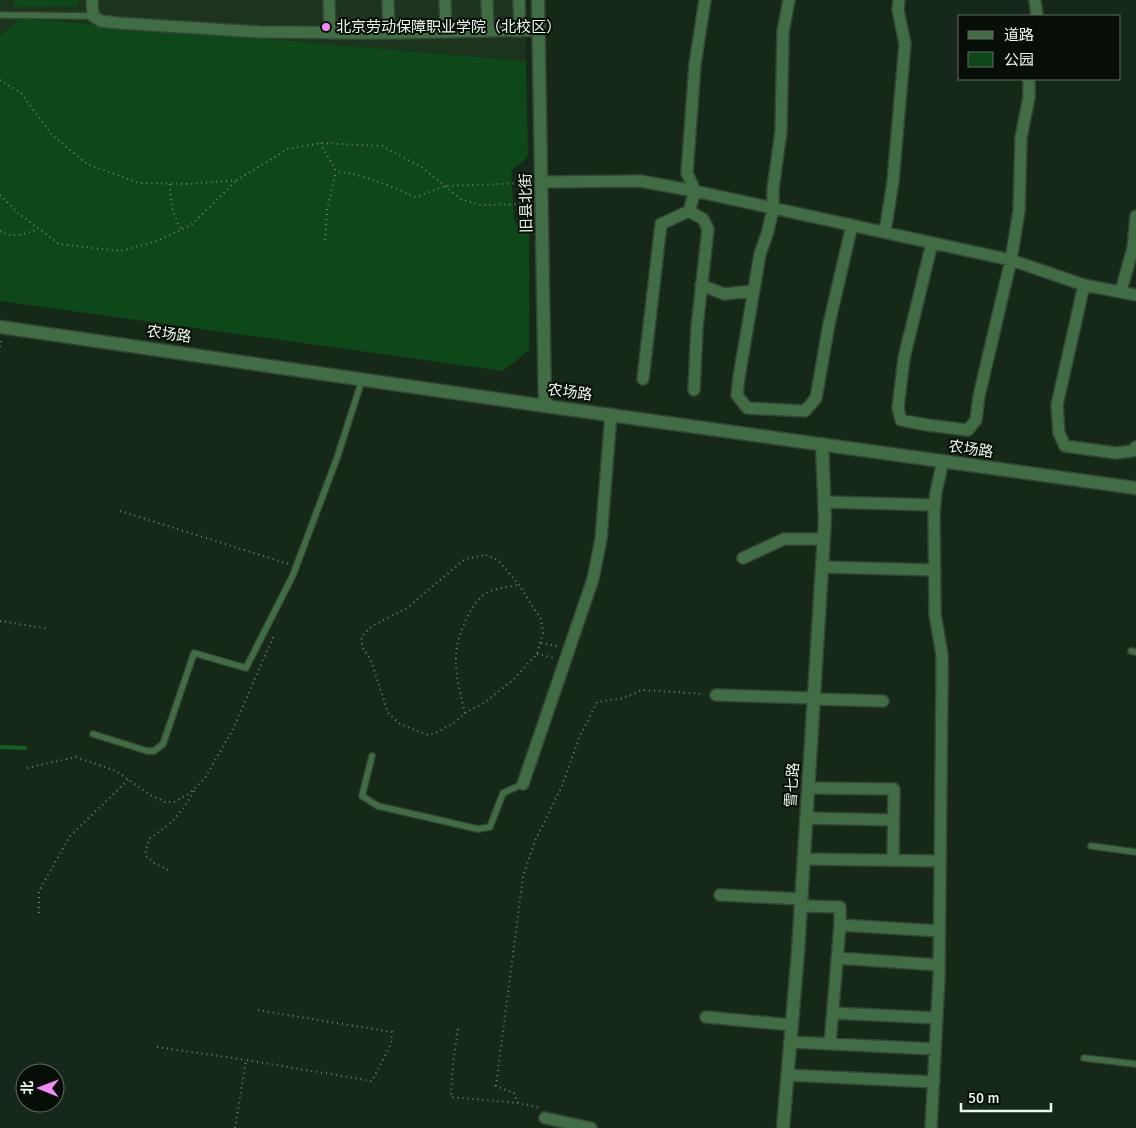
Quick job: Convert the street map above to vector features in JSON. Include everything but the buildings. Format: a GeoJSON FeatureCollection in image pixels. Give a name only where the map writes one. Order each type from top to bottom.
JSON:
{"type":"FeatureCollection","features":[{"type":"Feature","properties":{"kind":"street"},"geometry":{"type":"LineString","coordinates":[[92,0],[94,16],[101,21],[118,23],[261,32],[389,33],[539,30]]}},
{"type":"Feature","properties":{"kind":"street"},"geometry":{"type":"LineString","coordinates":[[329,0],[330,32]]}},
{"type":"Feature","properties":{"kind":"street"},"geometry":{"type":"LineString","coordinates":[[388,0],[389,33]]}},
{"type":"Feature","properties":{"kind":"street"},"geometry":{"type":"LineString","coordinates":[[445,0],[446,32]]}},
{"type":"Feature","properties":{"kind":"street"},"geometry":{"type":"LineString","coordinates":[[487,0],[488,31]]}},
{"type":"Feature","properties":{"kind":"street"},"geometry":{"type":"LineString","coordinates":[[519,0],[520,31]]}},
{"type":"Feature","properties":{"kind":"street","name":"旧县北街"},"geometry":{"type":"LineString","coordinates":[[538,0],[545,406]]}},
{"type":"Feature","properties":{"kind":"street"},"geometry":{"type":"LineString","coordinates":[[643,378],[660,224],[689,211],[695,190],[687,174],[695,64],[705,0]]}},
{"type":"Feature","properties":{"kind":"street"},"geometry":{"type":"LineString","coordinates":[[790,0],[784,32],[781,131],[773,190],[773,208],[760,254],[737,395],[747,408],[805,412],[816,398],[828,324],[852,225]]}},
{"type":"Feature","properties":{"kind":"street"},"geometry":{"type":"LineString","coordinates":[[885,232],[893,181],[905,44],[898,10],[899,0]]}},
{"type":"Feature","properties":{"kind":"street"},"geometry":{"type":"LineString","coordinates":[[1035,0],[1037,15]]}},
{"type":"Feature","properties":{"kind":"street"},"geometry":{"type":"LineString","coordinates":[[932,243],[904,358],[898,408],[901,420],[968,430],[976,420],[981,387],[1011,260],[1019,210],[1021,138],[1029,97],[1029,80]]}},
{"type":"Feature","properties":{"kind":"street"},"geometry":{"type":"LineString","coordinates":[[542,182],[640,181],[695,190],[1011,260],[1084,284],[1136,295]]}},
{"type":"Feature","properties":{"kind":"street"},"geometry":{"type":"LineString","coordinates":[[689,211],[703,219],[708,229],[701,285],[694,390]]}},
{"type":"Feature","properties":{"kind":"street"},"geometry":{"type":"LineString","coordinates":[[1121,291],[1133,248],[1136,216]]}},
{"type":"Feature","properties":{"kind":"street"},"geometry":{"type":"LineString","coordinates":[[1084,284],[1057,405],[1058,433],[1065,446],[1116,453],[1132,451],[1136,447]]}},
{"type":"Feature","properties":{"kind":"street"},"geometry":{"type":"LineString","coordinates":[[701,285],[724,294],[753,291]]}},
{"type":"Feature","properties":{"kind":"street","name":"农场路"},"geometry":{"type":"LineString","coordinates":[[0,327],[363,378],[545,406],[1136,488]]}},
{"type":"Feature","properties":{"kind":"street"},"geometry":{"type":"LineString","coordinates":[[523,784],[593,579],[601,539],[611,414]]}},
{"type":"Feature","properties":{"kind":"street","name":"雪七路"},"geometry":{"type":"LineString","coordinates":[[783,1128],[801,903],[824,538],[825,502],[822,444]]}},
{"type":"Feature","properties":{"kind":"street"},"geometry":{"type":"LineString","coordinates":[[931,1128],[939,965],[942,655],[935,614],[935,505],[943,461]]}},
{"type":"Feature","properties":{"kind":"street"},"geometry":{"type":"LineString","coordinates":[[825,502],[935,505]]}},
{"type":"Feature","properties":{"kind":"street"},"geometry":{"type":"LineString","coordinates":[[743,558],[784,539],[824,538]]}},
{"type":"Feature","properties":{"kind":"street"},"geometry":{"type":"LineString","coordinates":[[822,567],[935,570]]}},
{"type":"Feature","properties":{"kind":"street"},"geometry":{"type":"LineString","coordinates":[[716,696],[883,701]]}},
{"type":"Feature","properties":{"kind":"street"},"geometry":{"type":"LineString","coordinates":[[808,788],[894,789],[893,860]]}},
{"type":"Feature","properties":{"kind":"street"},"geometry":{"type":"LineString","coordinates":[[806,818],[893,820]]}},
{"type":"Feature","properties":{"kind":"street"},"geometry":{"type":"LineString","coordinates":[[804,859],[940,861]]}},
{"type":"Feature","properties":{"kind":"street"},"geometry":{"type":"LineString","coordinates":[[720,895],[840,907],[830,1044]]}},
{"type":"Feature","properties":{"kind":"street"},"geometry":{"type":"LineString","coordinates":[[840,925],[939,931]]}},
{"type":"Feature","properties":{"kind":"street"},"geometry":{"type":"LineString","coordinates":[[837,958],[939,965]]}},
{"type":"Feature","properties":{"kind":"street"},"geometry":{"type":"LineString","coordinates":[[833,1012],[937,1018]]}},
{"type":"Feature","properties":{"kind":"street"},"geometry":{"type":"LineString","coordinates":[[706,1017],[791,1025]]}},
{"type":"Feature","properties":{"kind":"street"},"geometry":{"type":"LineString","coordinates":[[790,1042],[935,1050]]}},
{"type":"Feature","properties":{"kind":"street"},"geometry":{"type":"LineString","coordinates":[[787,1075],[934,1082]]}},
{"type":"Feature","properties":{"kind":"street"},"geometry":{"type":"LineString","coordinates":[[545,1118],[588,1128]]}},
{"type":"Feature","properties":{"kind":"lane"},"geometry":{"type":"LineString","coordinates":[[0,15],[94,16]]}},
{"type":"Feature","properties":{"kind":"lane"},"geometry":{"type":"LineString","coordinates":[[93,734],[146,751],[154,751],[163,744],[194,653],[246,668],[296,566],[337,458],[363,378]]}},
{"type":"Feature","properties":{"kind":"lane"},"geometry":{"type":"LineString","coordinates":[[372,756],[362,796],[378,806],[478,829],[490,827],[503,793],[523,784]]}},
{"type":"Feature","properties":{"kind":"lane"},"geometry":{"type":"LineString","coordinates":[[1091,846],[1136,852]]}},
{"type":"Feature","properties":{"kind":"lane"},"geometry":{"type":"LineString","coordinates":[[1084,1058],[1136,1064]]}},
{"type":"Feature","properties":{"kind":"path"},"geometry":{"type":"LineString","coordinates":[[0,80],[21,92],[52,135],[87,164],[138,183],[190,184],[237,180]]}},
{"type":"Feature","properties":{"kind":"path"},"geometry":{"type":"LineString","coordinates":[[320,143],[336,171],[327,210],[325,240]]}},
{"type":"Feature","properties":{"kind":"path"},"geometry":{"type":"LineString","coordinates":[[0,195],[19,214],[59,244],[120,251],[157,242],[182,230],[191,225],[237,180],[288,149],[320,143],[382,146],[421,167],[461,199],[481,205],[542,204]]}},
{"type":"Feature","properties":{"kind":"path"},"geometry":{"type":"LineString","coordinates":[[336,171],[356,174],[416,197],[445,186],[542,182]]}},
{"type":"Feature","properties":{"kind":"path"},"geometry":{"type":"LineString","coordinates":[[170,184],[170,201],[176,221],[182,230]]}},
{"type":"Feature","properties":{"kind":"path"},"geometry":{"type":"LineString","coordinates":[[0,231],[5,234],[20,236],[38,229]]}},
{"type":"Feature","properties":{"kind":"path"},"geometry":{"type":"LineString","coordinates":[[120,510],[296,566]]}},
{"type":"Feature","properties":{"kind":"path"},"geometry":{"type":"LineString","coordinates":[[486,555],[498,560],[519,585],[540,619],[543,633],[537,654],[513,680],[484,704],[465,713],[454,723],[438,732],[428,735],[400,724],[388,713],[371,660],[363,648],[363,635],[372,626],[407,608],[465,559],[486,555]]}},
{"type":"Feature","properties":{"kind":"path"},"geometry":{"type":"LineString","coordinates":[[465,713],[455,670],[456,647],[464,623],[474,606],[486,593],[500,588],[519,585]]}},
{"type":"Feature","properties":{"kind":"path"},"geometry":{"type":"LineString","coordinates":[[0,621],[49,628]]}},
{"type":"Feature","properties":{"kind":"path"},"geometry":{"type":"LineString","coordinates":[[27,768],[76,757],[116,771],[150,795],[165,802],[174,802],[190,794],[206,778],[233,729],[274,634]]}},
{"type":"Feature","properties":{"kind":"path"},"geometry":{"type":"LineString","coordinates":[[541,643],[569,649]]}},
{"type":"Feature","properties":{"kind":"path"},"geometry":{"type":"LineString","coordinates":[[537,654],[565,661]]}},
{"type":"Feature","properties":{"kind":"path"},"geometry":{"type":"LineString","coordinates":[[518,1103],[514,1093],[496,1086],[523,876],[535,841],[554,805],[588,718],[597,702],[623,698],[644,690],[716,696]]}},
{"type":"Feature","properties":{"kind":"path"},"geometry":{"type":"LineString","coordinates":[[38,913],[39,892],[70,836],[128,780]]}},
{"type":"Feature","properties":{"kind":"path"},"geometry":{"type":"LineString","coordinates":[[168,870],[154,863],[145,855],[149,839],[172,822],[184,808],[196,787]]}},
{"type":"Feature","properties":{"kind":"path"},"geometry":{"type":"LineString","coordinates":[[157,1047],[372,1081],[392,1044],[392,1032],[257,1010]]}},
{"type":"Feature","properties":{"kind":"path"},"geometry":{"type":"LineString","coordinates":[[458,1029],[451,1097],[535,1105],[543,1109],[545,1118]]}},
{"type":"Feature","properties":{"kind":"path"},"geometry":{"type":"LineString","coordinates":[[235,1128],[246,1060]]}},
{"type":"Feature","properties":{"kind":"shaded area","name":"北京劳动保障职业学院（北校区）"},"geometry":{"type":"Polygon","coordinates":[[[0,0],[525,0],[526,61],[22,18],[0,36],[0,0]]]}},
{"type":"Feature","properties":{"kind":"green space"},"geometry":{"type":"Polygon","coordinates":[[[13,0],[78,0],[78,6],[13,7],[13,0]]]}},
{"type":"Feature","properties":{"kind":"green space"},"geometry":{"type":"Polygon","coordinates":[[[21,18],[526,61],[528,157],[511,171],[514,220],[529,233],[529,350],[503,371],[0,301],[0,36],[21,18]]]}},
{"type":"Feature","properties":{"kind":"waterway"},"geometry":{"type":"LineString","coordinates":[[0,747],[25,748]]}},
{"type":"Feature","properties":{"kind":"place","name":"北京劳动保障职业学院（北校区）"},"geometry":{"type":"Point","coordinates":[326,27]}}]}
